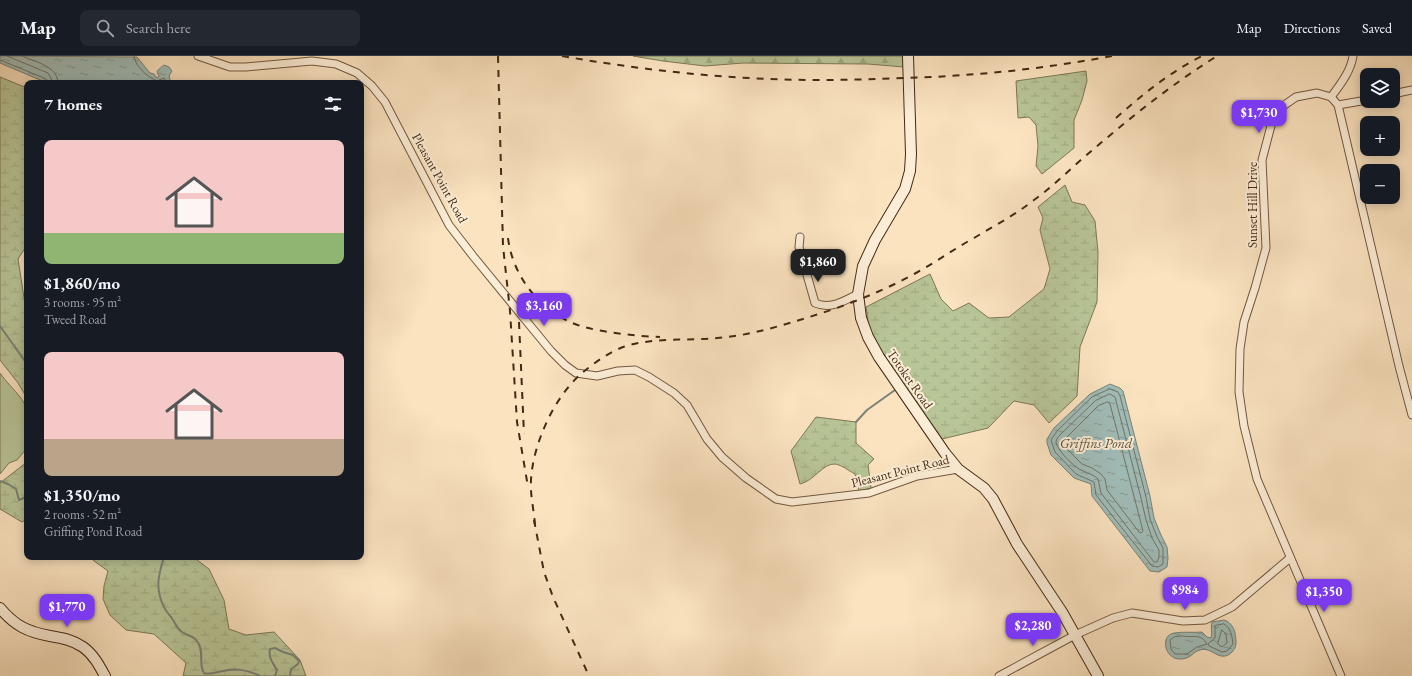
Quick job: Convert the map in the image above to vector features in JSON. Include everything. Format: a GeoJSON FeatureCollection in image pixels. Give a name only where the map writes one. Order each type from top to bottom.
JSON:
{"type":"FeatureCollection","features":[{"type":"Feature","properties":{"kind":"main road","name":"Totoket Road"},"geometry":{"type":"LineString","coordinates":[[908,56],[911,154],[908,179],[900,199],[867,255],[860,277],[858,294],[861,318],[872,345],[904,393],[958,468],[984,488],[993,499],[1016,544],[1075,635],[1098,676]]}},
{"type":"Feature","properties":{"kind":"main road"},"geometry":{"type":"LineString","coordinates":[[0,608],[10,620],[25,630],[67,640],[82,646],[96,660],[105,676]]}},
{"type":"Feature","properties":{"kind":"street","name":"Pleasant Point Road"},"geometry":{"type":"LineString","coordinates":[[198,56],[230,67],[312,61],[336,64],[357,73],[372,86],[385,102],[449,225],[473,256],[565,365],[576,373],[581,374],[597,376],[618,371],[635,370],[649,377],[674,393],[687,406],[707,439],[722,457],[746,478],[776,499],[792,502],[869,493],[917,476],[958,468]]}},
{"type":"Feature","properties":{"kind":"street"},"geometry":{"type":"LineString","coordinates":[[1353,56],[1346,75],[1331,97],[1338,105],[1399,366],[1412,415]]}},
{"type":"Feature","properties":{"kind":"street"},"geometry":{"type":"LineString","coordinates":[[1400,93],[1412,90]]}},
{"type":"Feature","properties":{"kind":"street","name":"Sunset Hill Drive"},"geometry":{"type":"LineString","coordinates":[[1331,97],[1317,93],[1296,96],[1283,106],[1272,122],[1262,160],[1266,248],[1244,322],[1240,349],[1239,392],[1244,426],[1257,478],[1341,676]]}},
{"type":"Feature","properties":{"kind":"street"},"geometry":{"type":"LineString","coordinates":[[1338,105],[1360,101]]}},
{"type":"Feature","properties":{"kind":"street"},"geometry":{"type":"LineString","coordinates":[[800,237],[800,247],[815,303],[821,306],[836,305],[858,294]]}},
{"type":"Feature","properties":{"kind":"street"},"geometry":{"type":"LineString","coordinates":[[999,676],[1107,619],[1132,614],[1183,621],[1205,620],[1232,606],[1290,558]]}},
{"type":"Feature","properties":{"kind":"green space"},"geometry":{"type":"Polygon","coordinates":[[[633,56],[904,56],[904,67],[868,64],[743,63],[705,66],[633,56]]]}},
{"type":"Feature","properties":{"kind":"green space"},"geometry":{"type":"Polygon","coordinates":[[[1086,71],[1087,81],[1082,100],[1074,120],[1074,148],[1042,174],[1036,166],[1038,146],[1036,125],[1029,117],[1018,118],[1016,81],[1086,71]]]}},
{"type":"Feature","properties":{"kind":"green space"},"geometry":{"type":"Polygon","coordinates":[[[0,77],[24,87],[24,250],[18,259],[24,298],[24,393],[0,360],[0,77]]]}},
{"type":"Feature","properties":{"kind":"green space"},"geometry":{"type":"Polygon","coordinates":[[[1065,185],[1072,202],[1085,205],[1095,221],[1098,252],[1097,302],[1080,347],[1077,396],[1049,423],[1034,405],[1014,401],[988,428],[942,439],[882,354],[869,327],[866,307],[930,274],[941,299],[953,311],[969,303],[989,318],[1009,317],[1044,289],[1050,269],[1040,230],[1043,218],[1038,207],[1065,185]]]}},
{"type":"Feature","properties":{"kind":"green space"},"geometry":{"type":"Polygon","coordinates":[[[0,373],[18,394],[24,404],[24,452],[17,460],[9,463],[0,474],[0,373]]]}},
{"type":"Feature","properties":{"kind":"green space"},"geometry":{"type":"Polygon","coordinates":[[[816,417],[856,422],[856,443],[874,459],[868,465],[871,488],[859,491],[855,474],[835,464],[826,466],[810,479],[800,484],[791,451],[816,417]]]}},
{"type":"Feature","properties":{"kind":"green space"},"geometry":{"type":"Polygon","coordinates":[[[24,464],[24,521],[22,522],[0,509],[0,483],[24,464]]]}},
{"type":"Feature","properties":{"kind":"green space"},"geometry":{"type":"Polygon","coordinates":[[[93,560],[197,560],[209,569],[224,600],[229,629],[246,635],[274,632],[300,660],[306,676],[183,676],[186,663],[154,634],[126,630],[110,615],[103,599],[104,586],[108,571],[93,560]]]}},
{"type":"Feature","properties":{"kind":"water"},"geometry":{"type":"Polygon","coordinates":[[[0,56],[137,57],[150,73],[154,74],[157,78],[159,76],[157,72],[158,70],[164,65],[169,67],[172,71],[169,76],[170,80],[40,80],[0,63],[0,56]]]}},
{"type":"Feature","properties":{"kind":"water","name":"Griffins Pond"},"geometry":{"type":"Polygon","coordinates":[[[1110,384],[1120,388],[1123,391],[1150,496],[1154,518],[1167,547],[1167,567],[1159,572],[1150,571],[1092,496],[1091,484],[1074,478],[1051,455],[1047,443],[1047,439],[1054,428],[1090,394],[1110,384]]]}},
{"type":"Feature","properties":{"kind":"water"},"geometry":{"type":"Polygon","coordinates":[[[1224,620],[1232,627],[1235,633],[1236,641],[1235,648],[1227,656],[1219,655],[1204,649],[1197,651],[1188,657],[1176,659],[1170,655],[1166,649],[1166,639],[1171,634],[1202,632],[1207,637],[1211,638],[1212,622],[1224,620]]]}},
{"type":"Feature","properties":{"kind":"waterway"},"geometry":{"type":"LineString","coordinates":[[0,326],[24,360]]}},
{"type":"Feature","properties":{"kind":"waterway"},"geometry":{"type":"LineString","coordinates":[[856,422],[867,410],[895,390]]}},
{"type":"Feature","properties":{"kind":"waterway"},"geometry":{"type":"LineString","coordinates":[[0,481],[16,489],[19,500],[24,498]]}},
{"type":"Feature","properties":{"kind":"waterway"},"geometry":{"type":"LineString","coordinates":[[163,560],[158,582],[161,600],[179,629],[197,641],[201,649],[202,670],[204,673],[211,674],[228,670],[242,670],[260,676]]}},
{"type":"Feature","properties":{"kind":"waterway"},"geometry":{"type":"LineString","coordinates":[[275,676],[277,670],[271,660],[270,655],[270,649],[275,648],[293,655],[299,661],[298,664],[291,669],[290,676]]}},
{"type":"Feature","properties":{"kind":"railway"},"geometry":{"type":"LineString","coordinates":[[498,56],[503,246],[510,311],[517,422],[528,487]]}},
{"type":"Feature","properties":{"kind":"railway"},"geometry":{"type":"LineString","coordinates":[[562,56],[690,74],[787,80],[931,77],[983,74],[1060,65],[1112,56]]}},
{"type":"Feature","properties":{"kind":"railway"},"geometry":{"type":"LineString","coordinates":[[1116,118],[1157,84],[1190,62],[1202,56]]}},
{"type":"Feature","properties":{"kind":"railway"},"geometry":{"type":"LineString","coordinates":[[535,525],[531,480],[536,451],[541,437],[547,422],[562,395],[582,373],[596,362],[617,349],[634,344],[727,337],[767,329],[842,306],[902,281],[1027,205],[1131,118],[1217,56]]}},
{"type":"Feature","properties":{"kind":"railway"},"geometry":{"type":"LineString","coordinates":[[508,238],[516,268],[524,281],[533,294],[556,314],[569,322],[593,329],[622,334],[660,337]]}},
{"type":"Feature","properties":{"kind":"railway"},"geometry":{"type":"LineString","coordinates":[[519,322],[524,434]]}},
{"type":"Feature","properties":{"kind":"railway"},"geometry":{"type":"LineString","coordinates":[[534,520],[544,572],[553,597],[589,676]]}}]}
